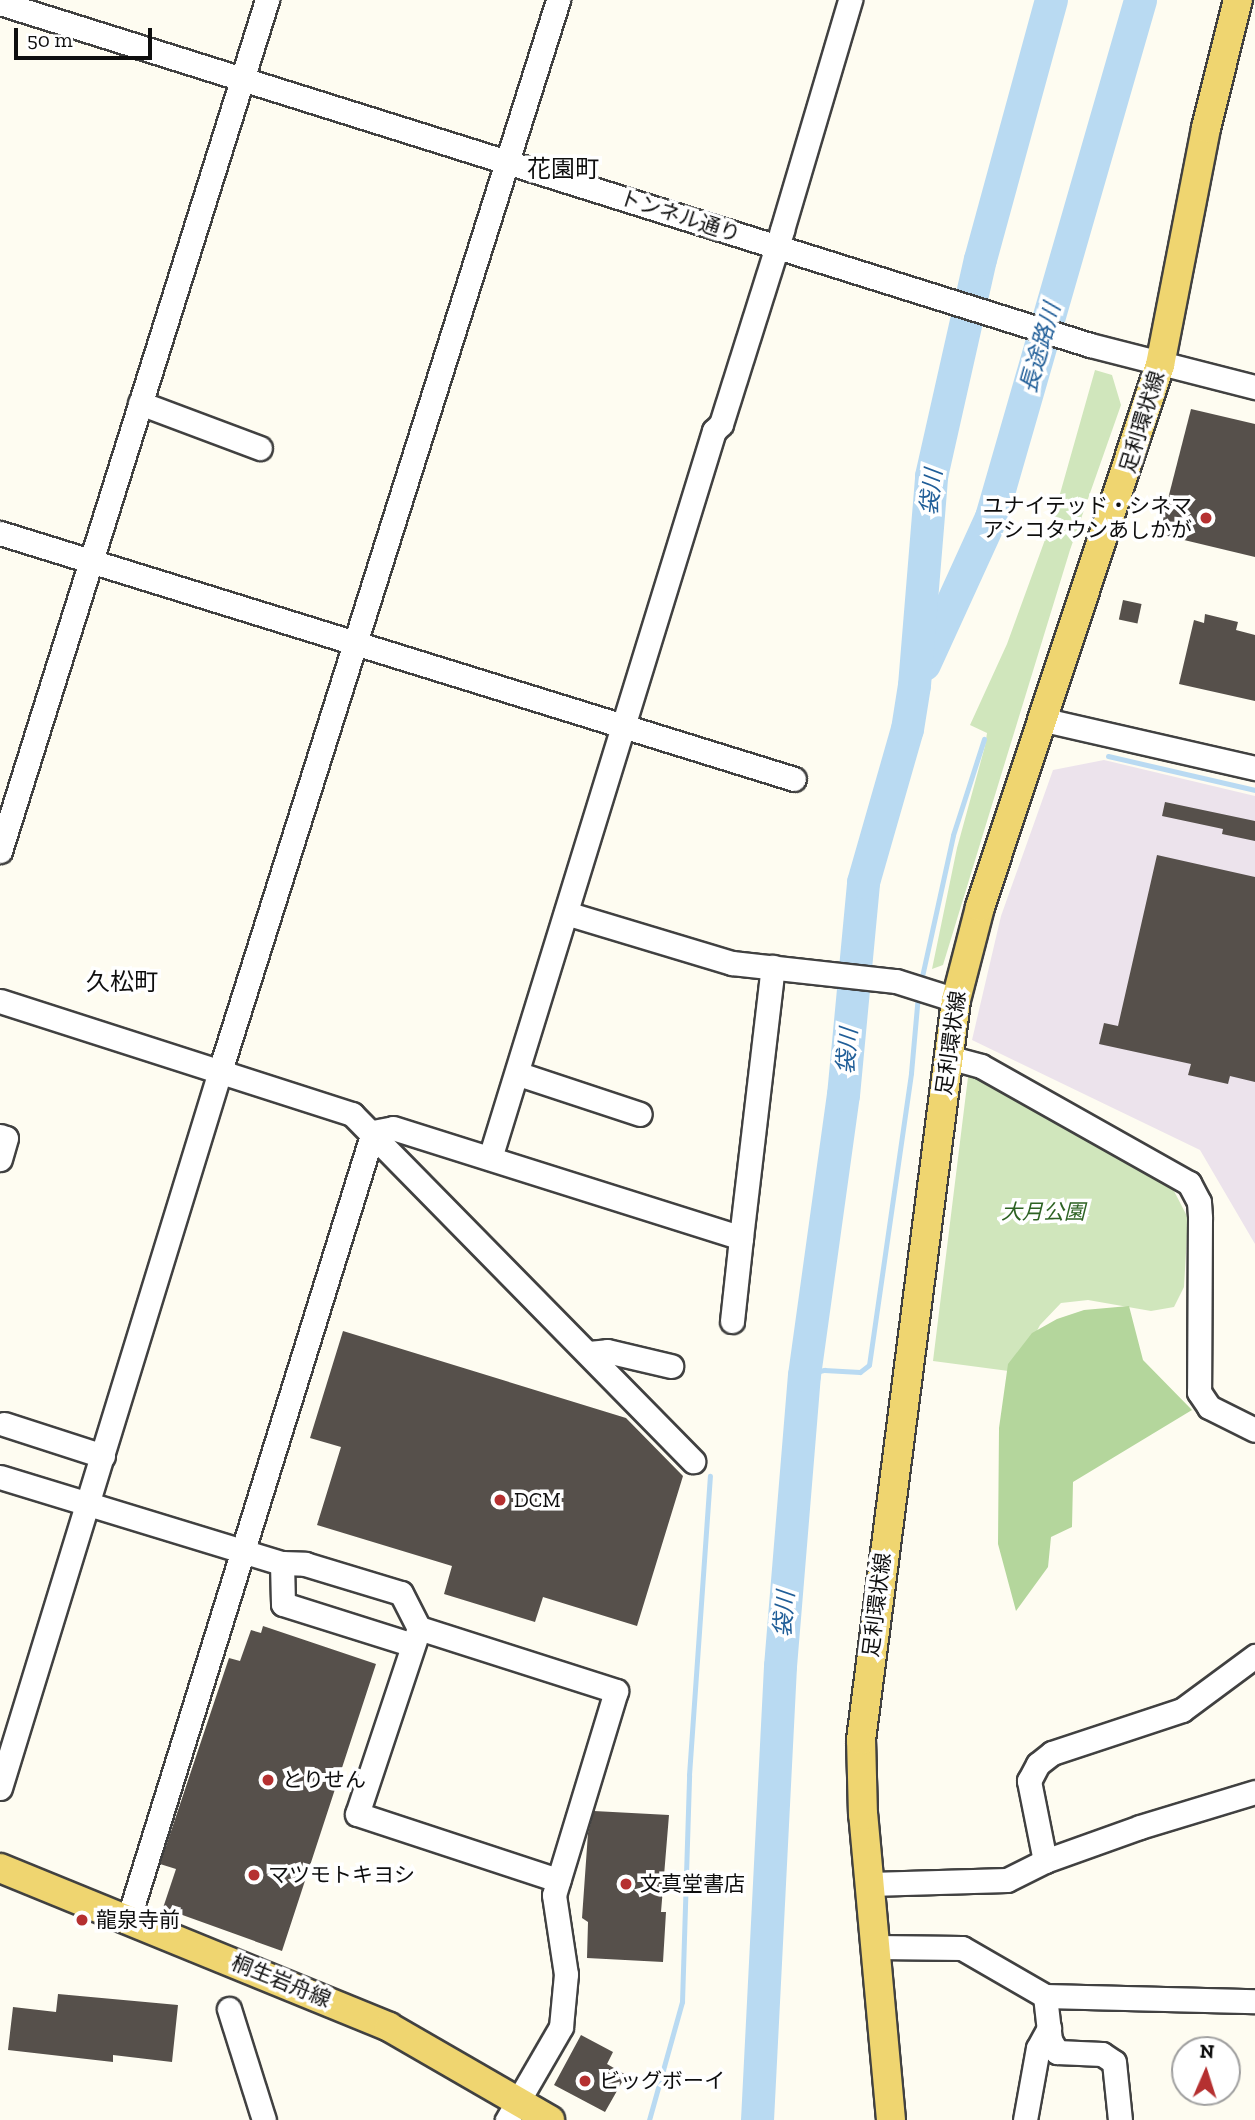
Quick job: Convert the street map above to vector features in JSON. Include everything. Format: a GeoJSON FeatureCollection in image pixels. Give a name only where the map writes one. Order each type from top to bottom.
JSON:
{"type":"FeatureCollection","features":[{"type":"Feature","properties":{"kind":"main road","name":"足利環状線"},"geometry":{"type":"LineString","coordinates":[[891,2120],[861,1778],[864,1704],[956,1000],[980,907],[1045,720],[1160,365],[1206,128],[1238,0]]}},
{"type":"Feature","properties":{"kind":"main road","name":"桐生岩舟線"},"geometry":{"type":"LineString","coordinates":[[0,1868],[389,2027],[512,2110],[550,2120]]}},
{"type":"Feature","properties":{"kind":"street"},"geometry":{"type":"LineString","coordinates":[[0,851],[267,0]]}},
{"type":"Feature","properties":{"kind":"street"},"geometry":{"type":"LineString","coordinates":[[0,1788],[220,1071],[558,0]]}},
{"type":"Feature","properties":{"kind":"street"},"geometry":{"type":"LineString","coordinates":[[490,1158],[519,1074],[714,432],[721,424],[850,0]]}},
{"type":"Feature","properties":{"kind":"street","name":"トンネル通り"},"geometry":{"type":"LineString","coordinates":[[0,3],[1090,345],[1160,365],[1255,387]]}},
{"type":"Feature","properties":{"kind":"street"},"geometry":{"type":"LineString","coordinates":[[140,403],[260,448]]}},
{"type":"Feature","properties":{"kind":"street"},"geometry":{"type":"LineString","coordinates":[[0,533],[794,779]]}},
{"type":"Feature","properties":{"kind":"street"},"geometry":{"type":"LineString","coordinates":[[1045,720],[1255,768]]}},
{"type":"Feature","properties":{"kind":"street"},"geometry":{"type":"LineString","coordinates":[[566,914],[694,954],[896,981],[956,1000]]}},
{"type":"Feature","properties":{"kind":"street"},"geometry":{"type":"LineString","coordinates":[[732,1321],[741,1238],[783,968]]}},
{"type":"Feature","properties":{"kind":"street"},"geometry":{"type":"LineString","coordinates":[[0,1001],[336,1107],[373,1132],[693,1461]]}},
{"type":"Feature","properties":{"kind":"street"},"geometry":{"type":"LineString","coordinates":[[948,1057],[981,1066],[1189,1182],[1199,1202],[1200,1218],[1199,1392],[1209,1407],[1255,1430]]}},
{"type":"Feature","properties":{"kind":"street"},"geometry":{"type":"LineString","coordinates":[[519,1074],[640,1114]]}},
{"type":"Feature","properties":{"kind":"street"},"geometry":{"type":"LineString","coordinates":[[373,1132],[393,1128],[741,1238]]}},
{"type":"Feature","properties":{"kind":"street"},"geometry":{"type":"LineString","coordinates":[[128,1920],[373,1132]]}},
{"type":"Feature","properties":{"kind":"street"},"geometry":{"type":"LineString","coordinates":[[0,1136],[6,1138],[0,1159]]}},
{"type":"Feature","properties":{"kind":"street"},"geometry":{"type":"LineString","coordinates":[[589,1353],[607,1351],[671,1366]]}},
{"type":"Feature","properties":{"kind":"street"},"geometry":{"type":"LineString","coordinates":[[4,1424],[103,1456]]}},
{"type":"Feature","properties":{"kind":"street"},"geometry":{"type":"LineString","coordinates":[[0,1477],[282,1563],[304,1564],[401,1593],[416,1637],[357,1814],[558,1881]]}},
{"type":"Feature","properties":{"kind":"street"},"geometry":{"type":"LineString","coordinates":[[282,1563],[283,1604],[616,1692],[554,1895],[566,1974],[565,2007],[550,2051],[512,2110]]}},
{"type":"Feature","properties":{"kind":"street"},"geometry":{"type":"LineString","coordinates":[[1045,1861],[1029,1781],[1038,1765],[1052,1753],[1182,1710],[1255,1656]]}},
{"type":"Feature","properties":{"kind":"street"},"geometry":{"type":"LineString","coordinates":[[870,1884],[1007,1880],[1045,1861],[1204,1805],[1255,1792]]}},
{"type":"Feature","properties":{"kind":"street"},"geometry":{"type":"LineString","coordinates":[[876,1947],[962,1948],[1045,1996],[1255,2001]]}},
{"type":"Feature","properties":{"kind":"street"},"geometry":{"type":"LineString","coordinates":[[1045,1996],[1049,2028],[1057,2052],[1102,2054],[1114,2062],[1120,2120]]}},
{"type":"Feature","properties":{"kind":"street"},"geometry":{"type":"LineString","coordinates":[[229,2009],[264,2120]]}},
{"type":"Feature","properties":{"kind":"street"},"geometry":{"type":"LineString","coordinates":[[1025,2120],[1038,2048],[1049,2028]]}},
{"type":"Feature","properties":{"kind":"shaded area"},"geometry":{"type":"Polygon","coordinates":[[[1104,760],[1255,796],[1255,1244],[1200,1150],[972,1040],[1001,916],[1053,770],[1104,760]]]}},
{"type":"Feature","properties":{"kind":"green space"},"geometry":{"type":"Polygon","coordinates":[[[1095,370],[1112,375],[1121,405],[1070,550],[943,965],[932,969],[957,848],[985,746],[987,733],[970,725],[1007,644],[1054,515],[1095,370]]]}},
{"type":"Feature","properties":{"kind":"green space","name":"大月公園"},"geometry":{"type":"Polygon","coordinates":[[[976,1072],[1164,1180],[1174,1191],[1188,1218],[1184,1287],[1174,1307],[1151,1311],[1088,1300],[1061,1303],[1040,1325],[1030,1344],[1024,1373],[933,1361],[968,1077],[976,1072]]]}},
{"type":"Feature","properties":{"kind":"green space"},"geometry":{"type":"Polygon","coordinates":[[[1129,1306],[1143,1360],[1192,1410],[1073,1482],[1072,1527],[1051,1537],[1048,1567],[1016,1611],[998,1544],[999,1428],[1008,1364],[1032,1333],[1057,1319],[1084,1310],[1129,1306]]]}},
{"type":"Feature","properties":{"kind":"building"},"geometry":{"type":"Polygon","coordinates":[[[1191,409],[1255,424],[1255,557],[1159,534],[1191,409]]]}},
{"type":"Feature","properties":{"kind":"building"},"geometry":{"type":"Polygon","coordinates":[[[1123,600],[1142,604],[1137,624],[1119,620],[1123,600]]]}},
{"type":"Feature","properties":{"kind":"building"},"geometry":{"type":"Polygon","coordinates":[[[1205,614],[1238,622],[1236,630],[1255,635],[1255,701],[1179,684],[1194,620],[1204,623],[1205,614]]]}},
{"type":"Feature","properties":{"kind":"building"},"geometry":{"type":"Polygon","coordinates":[[[1165,802],[1255,821],[1255,841],[1222,834],[1223,829],[1162,816],[1165,802]]]}},
{"type":"Feature","properties":{"kind":"building"},"geometry":{"type":"Polygon","coordinates":[[[1157,855],[1255,877],[1255,1082],[1230,1076],[1228,1084],[1188,1075],[1191,1064],[1099,1044],[1104,1023],[1118,1026],[1157,855]]]}},
{"type":"Feature","properties":{"kind":"building","name":"DCM"},"geometry":{"type":"Polygon","coordinates":[[[343,1331],[626,1418],[683,1476],[637,1626],[543,1597],[535,1622],[444,1594],[452,1566],[317,1525],[341,1447],[310,1438],[343,1331]]]}},
{"type":"Feature","properties":{"kind":"building"},"geometry":{"type":"Polygon","coordinates":[[[263,1626],[376,1664],[282,1951],[163,1908],[176,1869],[160,1864],[229,1658],[240,1661],[251,1630],[261,1633],[263,1626]]]}},
{"type":"Feature","properties":{"kind":"building"},"geometry":{"type":"Polygon","coordinates":[[[594,1811],[669,1815],[661,1912],[666,1912],[663,1962],[587,1958],[588,1922],[582,1918],[588,1833],[594,1811]]]}},
{"type":"Feature","properties":{"kind":"building"},"geometry":{"type":"Polygon","coordinates":[[[58,1994],[178,2005],[172,2062],[113,2055],[113,2062],[8,2050],[13,2007],[56,2012],[58,1994]]]}},
{"type":"Feature","properties":{"kind":"building"},"geometry":{"type":"Polygon","coordinates":[[[581,2035],[613,2052],[607,2064],[626,2075],[605,2112],[554,2085],[581,2035]]]}},
{"type":"Feature","properties":{"kind":"waterway","name":"袋川"},"geometry":{"type":"LineString","coordinates":[[757,2120],[780,1666],[804,1375],[843,1095],[863,882],[907,729],[914,685],[931,476],[980,259],[1051,0]]}},
{"type":"Feature","properties":{"kind":"waterway","name":"長途路川"},"geometry":{"type":"LineString","coordinates":[[924,664],[991,517],[1140,0]]}},
{"type":"Feature","properties":{"kind":"waterway"},"geometry":{"type":"LineString","coordinates":[[921,981],[953,835],[984,739]]}},
{"type":"Feature","properties":{"kind":"waterway"},"geometry":{"type":"LineString","coordinates":[[1108,756],[1255,790]]}},
{"type":"Feature","properties":{"kind":"waterway"},"geometry":{"type":"LineString","coordinates":[[804,1375],[824,1370],[860,1372],[869,1365],[911,1073],[918,995]]}},
{"type":"Feature","properties":{"kind":"waterway"},"geometry":{"type":"LineString","coordinates":[[649,2120],[682,2002],[689,1775],[710,1476]]}},
{"type":"Feature","properties":{"kind":"place","name":"ユナイテッド・シネマ アシコタウンあしかが"},"geometry":{"type":"Point","coordinates":[1206,518]}},
{"type":"Feature","properties":{"kind":"place","name":"DCM"},"geometry":{"type":"Point","coordinates":[500,1500]}},
{"type":"Feature","properties":{"kind":"place","name":"とりせん"},"geometry":{"type":"Point","coordinates":[268,1780]}},
{"type":"Feature","properties":{"kind":"place","name":"マツモトキヨシ"},"geometry":{"type":"Point","coordinates":[254,1875]}},
{"type":"Feature","properties":{"kind":"place","name":"文真堂書店"},"geometry":{"type":"Point","coordinates":[626,1884]}},
{"type":"Feature","properties":{"kind":"place","name":"龍泉寺前"},"geometry":{"type":"Point","coordinates":[82,1920]}},
{"type":"Feature","properties":{"kind":"place","name":"ビッグボーイ"},"geometry":{"type":"Point","coordinates":[585,2081]}},
{"type":"Feature","properties":{"kind":"district","name":"花園町"},"geometry":{"type":"Point","coordinates":[563,169]}},
{"type":"Feature","properties":{"kind":"district","name":"久松町"},"geometry":{"type":"Point","coordinates":[122,982]}}]}
